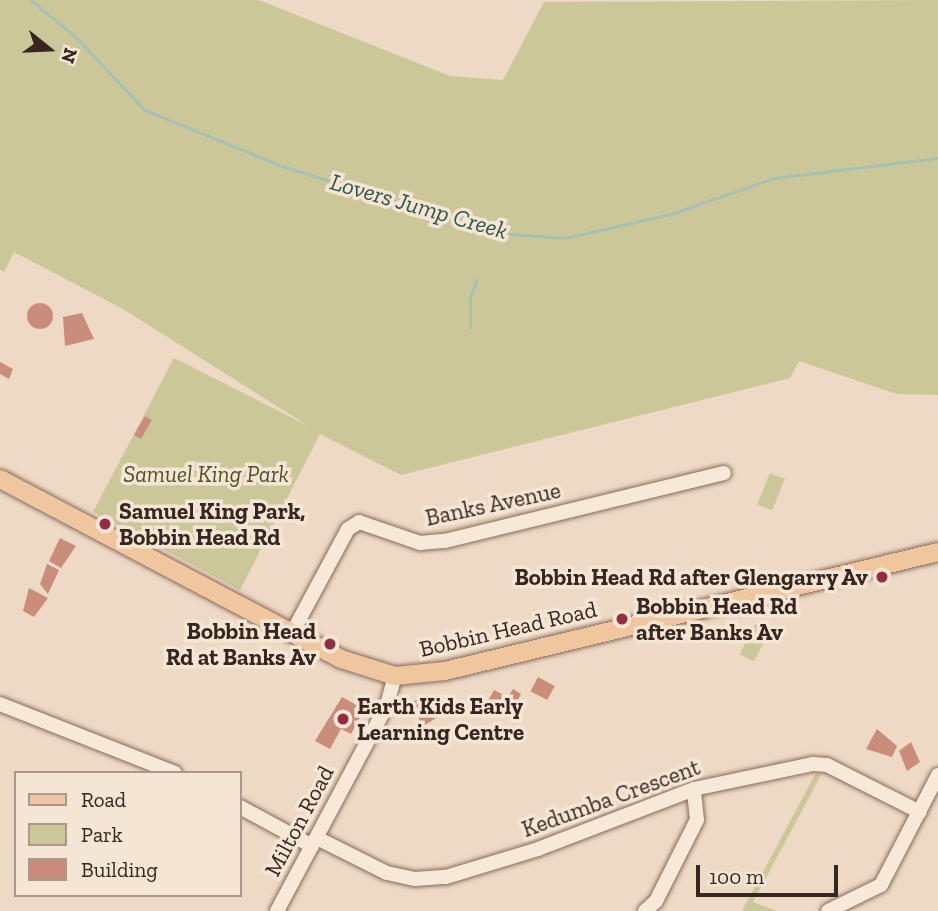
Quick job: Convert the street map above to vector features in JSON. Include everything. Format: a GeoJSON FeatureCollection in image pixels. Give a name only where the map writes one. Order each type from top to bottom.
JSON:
{"type":"FeatureCollection","features":[{"type":"Feature","properties":{"kind":"main road","name":"Bobbin Head Road"},"geometry":{"type":"LineString","coordinates":[[0,480],[361,668],[395,676],[445,671],[938,552]]}},
{"type":"Feature","properties":{"kind":"street","name":"Banks Avenue"},"geometry":{"type":"LineString","coordinates":[[292,633],[348,529],[359,522],[419,543],[445,541],[724,473]]}},
{"type":"Feature","properties":{"kind":"street","name":"Milton Road"},"geometry":{"type":"LineString","coordinates":[[277,911],[387,705],[395,676]]}},
{"type":"Feature","properties":{"kind":"street"},"geometry":{"type":"LineString","coordinates":[[0,704],[170,771]]}},
{"type":"Feature","properties":{"kind":"street","name":"Kedumba Crescent"},"geometry":{"type":"LineString","coordinates":[[242,808],[387,873],[427,880],[538,849],[694,789],[827,765],[920,812]]}},
{"type":"Feature","properties":{"kind":"street"},"geometry":{"type":"LineString","coordinates":[[828,911],[881,885],[938,775]]}},
{"type":"Feature","properties":{"kind":"street"},"geometry":{"type":"LineString","coordinates":[[645,911],[656,901],[697,820],[694,789]]}},
{"type":"Feature","properties":{"kind":"green space","name":"Samuel King Park"},"geometry":{"type":"Polygon","coordinates":[[[0,0],[259,0],[450,76],[503,80],[544,2],[938,0],[938,395],[897,394],[799,361],[790,378],[401,475],[320,434],[240,590],[93,512],[174,358],[310,427],[123,309],[14,252],[4,272],[0,269],[0,0]]]}},
{"type":"Feature","properties":{"kind":"green space"},"geometry":{"type":"Polygon","coordinates":[[[770,473],[785,479],[772,511],[757,505],[770,473]]]}},
{"type":"Feature","properties":{"kind":"green space"},"geometry":{"type":"Polygon","coordinates":[[[755,624],[769,631],[754,662],[740,654],[755,624]]]}},
{"type":"Feature","properties":{"kind":"green space"},"geometry":{"type":"Polygon","coordinates":[[[816,773],[821,775],[753,902],[777,911],[742,911],[816,773]]]}},
{"type":"Feature","properties":{"kind":"building"},"geometry":{"type":"Polygon","coordinates":[[[40,303],[49,307],[53,316],[49,325],[40,329],[31,325],[27,316],[31,307],[40,303]]]}},
{"type":"Feature","properties":{"kind":"building"},"geometry":{"type":"Polygon","coordinates":[[[82,313],[94,339],[65,346],[63,317],[82,313]]]}},
{"type":"Feature","properties":{"kind":"building"},"geometry":{"type":"Polygon","coordinates":[[[0,362],[13,369],[9,379],[0,374],[0,362]]]}},
{"type":"Feature","properties":{"kind":"building"},"geometry":{"type":"Polygon","coordinates":[[[145,416],[152,420],[141,439],[134,435],[145,416]]]}},
{"type":"Feature","properties":{"kind":"building"},"geometry":{"type":"Polygon","coordinates":[[[60,538],[76,546],[61,568],[49,561],[60,538]]]}},
{"type":"Feature","properties":{"kind":"building"},"geometry":{"type":"Polygon","coordinates":[[[47,564],[59,570],[48,594],[40,584],[47,564]]]}},
{"type":"Feature","properties":{"kind":"building"},"geometry":{"type":"Polygon","coordinates":[[[29,588],[48,598],[34,617],[23,611],[29,588]]]}},
{"type":"Feature","properties":{"kind":"building"},"geometry":{"type":"Polygon","coordinates":[[[538,677],[555,686],[547,700],[530,691],[538,677]]]}},
{"type":"Feature","properties":{"kind":"building"},"geometry":{"type":"Polygon","coordinates":[[[513,689],[521,694],[509,718],[494,710],[490,716],[482,712],[494,690],[508,697],[513,689]]]}},
{"type":"Feature","properties":{"kind":"building","name":"Earth Kids Early Learning Centre"},"geometry":{"type":"Polygon","coordinates":[[[342,697],[364,709],[351,734],[341,729],[330,749],[315,741],[342,697]]]}},
{"type":"Feature","properties":{"kind":"building"},"geometry":{"type":"Polygon","coordinates":[[[419,698],[438,717],[423,726],[410,704],[419,698]]]}},
{"type":"Feature","properties":{"kind":"building"},"geometry":{"type":"Polygon","coordinates":[[[877,729],[897,746],[892,757],[866,749],[877,729]]]}},
{"type":"Feature","properties":{"kind":"building"},"geometry":{"type":"Polygon","coordinates":[[[911,742],[920,762],[907,771],[899,751],[911,742]]]}},
{"type":"Feature","properties":{"kind":"waterway","name":"Lovers Jump Creek"},"geometry":{"type":"LineString","coordinates":[[31,0],[76,37],[145,110],[285,167],[497,233],[565,238],[671,214],[774,178],[938,158]]}},
{"type":"Feature","properties":{"kind":"waterway"},"geometry":{"type":"LineString","coordinates":[[470,328],[470,297],[477,279]]}},
{"type":"Feature","properties":{"kind":"place","name":"Samuel King Park, Bobbin Head Rd"},"geometry":{"type":"Point","coordinates":[105,524]}},
{"type":"Feature","properties":{"kind":"place","name":"Bobbin Head Rd after Glengarry Av"},"geometry":{"type":"Point","coordinates":[882,577]}},
{"type":"Feature","properties":{"kind":"place","name":"Bobbin Head Rd after Banks Av"},"geometry":{"type":"Point","coordinates":[622,619]}},
{"type":"Feature","properties":{"kind":"place","name":"Bobbin Head Rd at Banks Av"},"geometry":{"type":"Point","coordinates":[330,644]}},
{"type":"Feature","properties":{"kind":"place","name":"Earth Kids Early Learning Centre"},"geometry":{"type":"Point","coordinates":[343,719]}}]}
